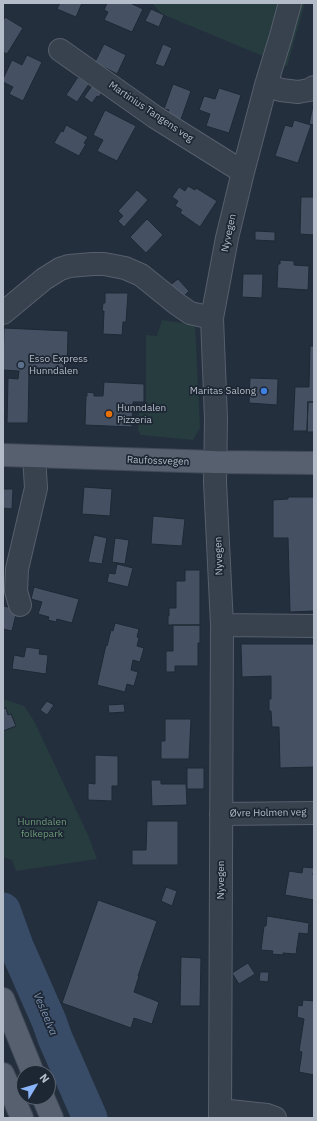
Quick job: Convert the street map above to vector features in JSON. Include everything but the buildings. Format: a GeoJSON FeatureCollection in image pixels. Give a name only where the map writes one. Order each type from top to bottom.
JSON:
{"type":"FeatureCollection","features":[{"type":"Feature","properties":{"kind":"main road","name":"Raufossvegen"},"geometry":{"type":"LineString","coordinates":[[3,455],[215,462],[314,463]]}},
{"type":"Feature","properties":{"kind":"main road"},"geometry":{"type":"LineString","coordinates":[[3,999],[30,1065]]}},
{"type":"Feature","properties":{"kind":"main road"},"geometry":{"type":"LineString","coordinates":[[3,1074],[22,1118]]}},
{"type":"Feature","properties":{"kind":"main road"},"geometry":{"type":"LineString","coordinates":[[46,1105],[52,1118]]}},
{"type":"Feature","properties":{"kind":"street","name":"Nyvegen"},"geometry":{"type":"LineString","coordinates":[[220,1114],[222,626],[215,462],[216,419],[212,318],[227,238],[243,172],[290,3]]}},
{"type":"Feature","properties":{"kind":"street","name":"Martinius Tangens veg"},"geometry":{"type":"LineString","coordinates":[[60,50],[155,117],[243,172]]}},
{"type":"Feature","properties":{"kind":"street"},"geometry":{"type":"LineString","coordinates":[[266,85],[281,90],[298,92],[309,90],[314,87]]}},
{"type":"Feature","properties":{"kind":"street"},"geometry":{"type":"LineString","coordinates":[[3,313],[44,279],[60,269],[69,266],[104,264],[125,268],[141,275],[190,313],[212,318]]}},
{"type":"Feature","properties":{"kind":"street"},"geometry":{"type":"LineString","coordinates":[[20,605],[16,591],[17,569],[36,488],[34,456]]}},
{"type":"Feature","properties":{"kind":"street"},"geometry":{"type":"LineString","coordinates":[[222,626],[314,626]]}},
{"type":"Feature","properties":{"kind":"street","name":"Øvre Holmen veg"},"geometry":{"type":"LineString","coordinates":[[221,814],[314,813]]}},
{"type":"Feature","properties":{"kind":"street"},"geometry":{"type":"LineString","coordinates":[[220,1114],[267,1115],[275,1118]]}},
{"type":"Feature","properties":{"kind":"green space"},"geometry":{"type":"Polygon","coordinates":[[[152,3],[305,3],[287,66],[162,14],[152,3]]]}},
{"type":"Feature","properties":{"kind":"green space"},"geometry":{"type":"Polygon","coordinates":[[[162,320],[195,325],[200,428],[193,440],[141,435],[138,430],[139,404],[146,405],[146,335],[157,336],[162,320]]]}},
{"type":"Feature","properties":{"kind":"green space","name":"Hunndalen folkepark"},"geometry":{"type":"Polygon","coordinates":[[[3,699],[24,706],[34,721],[88,835],[97,859],[16,871],[12,860],[3,857],[3,699]]]}},
{"type":"Feature","properties":{"kind":"waterway","name":"Vesleelva"},"geometry":{"type":"LineString","coordinates":[[3,910],[16,946],[90,1118]]}},
{"type":"Feature","properties":{"kind":"place","name":"Esso Express Hunndalen"},"geometry":{"type":"Point","coordinates":[21,365]}},
{"type":"Feature","properties":{"kind":"place","name":"Maritas Salong"},"geometry":{"type":"Point","coordinates":[264,391]}},
{"type":"Feature","properties":{"kind":"place","name":"Hunndalen Pizzeria"},"geometry":{"type":"Point","coordinates":[109,414]}}]}
